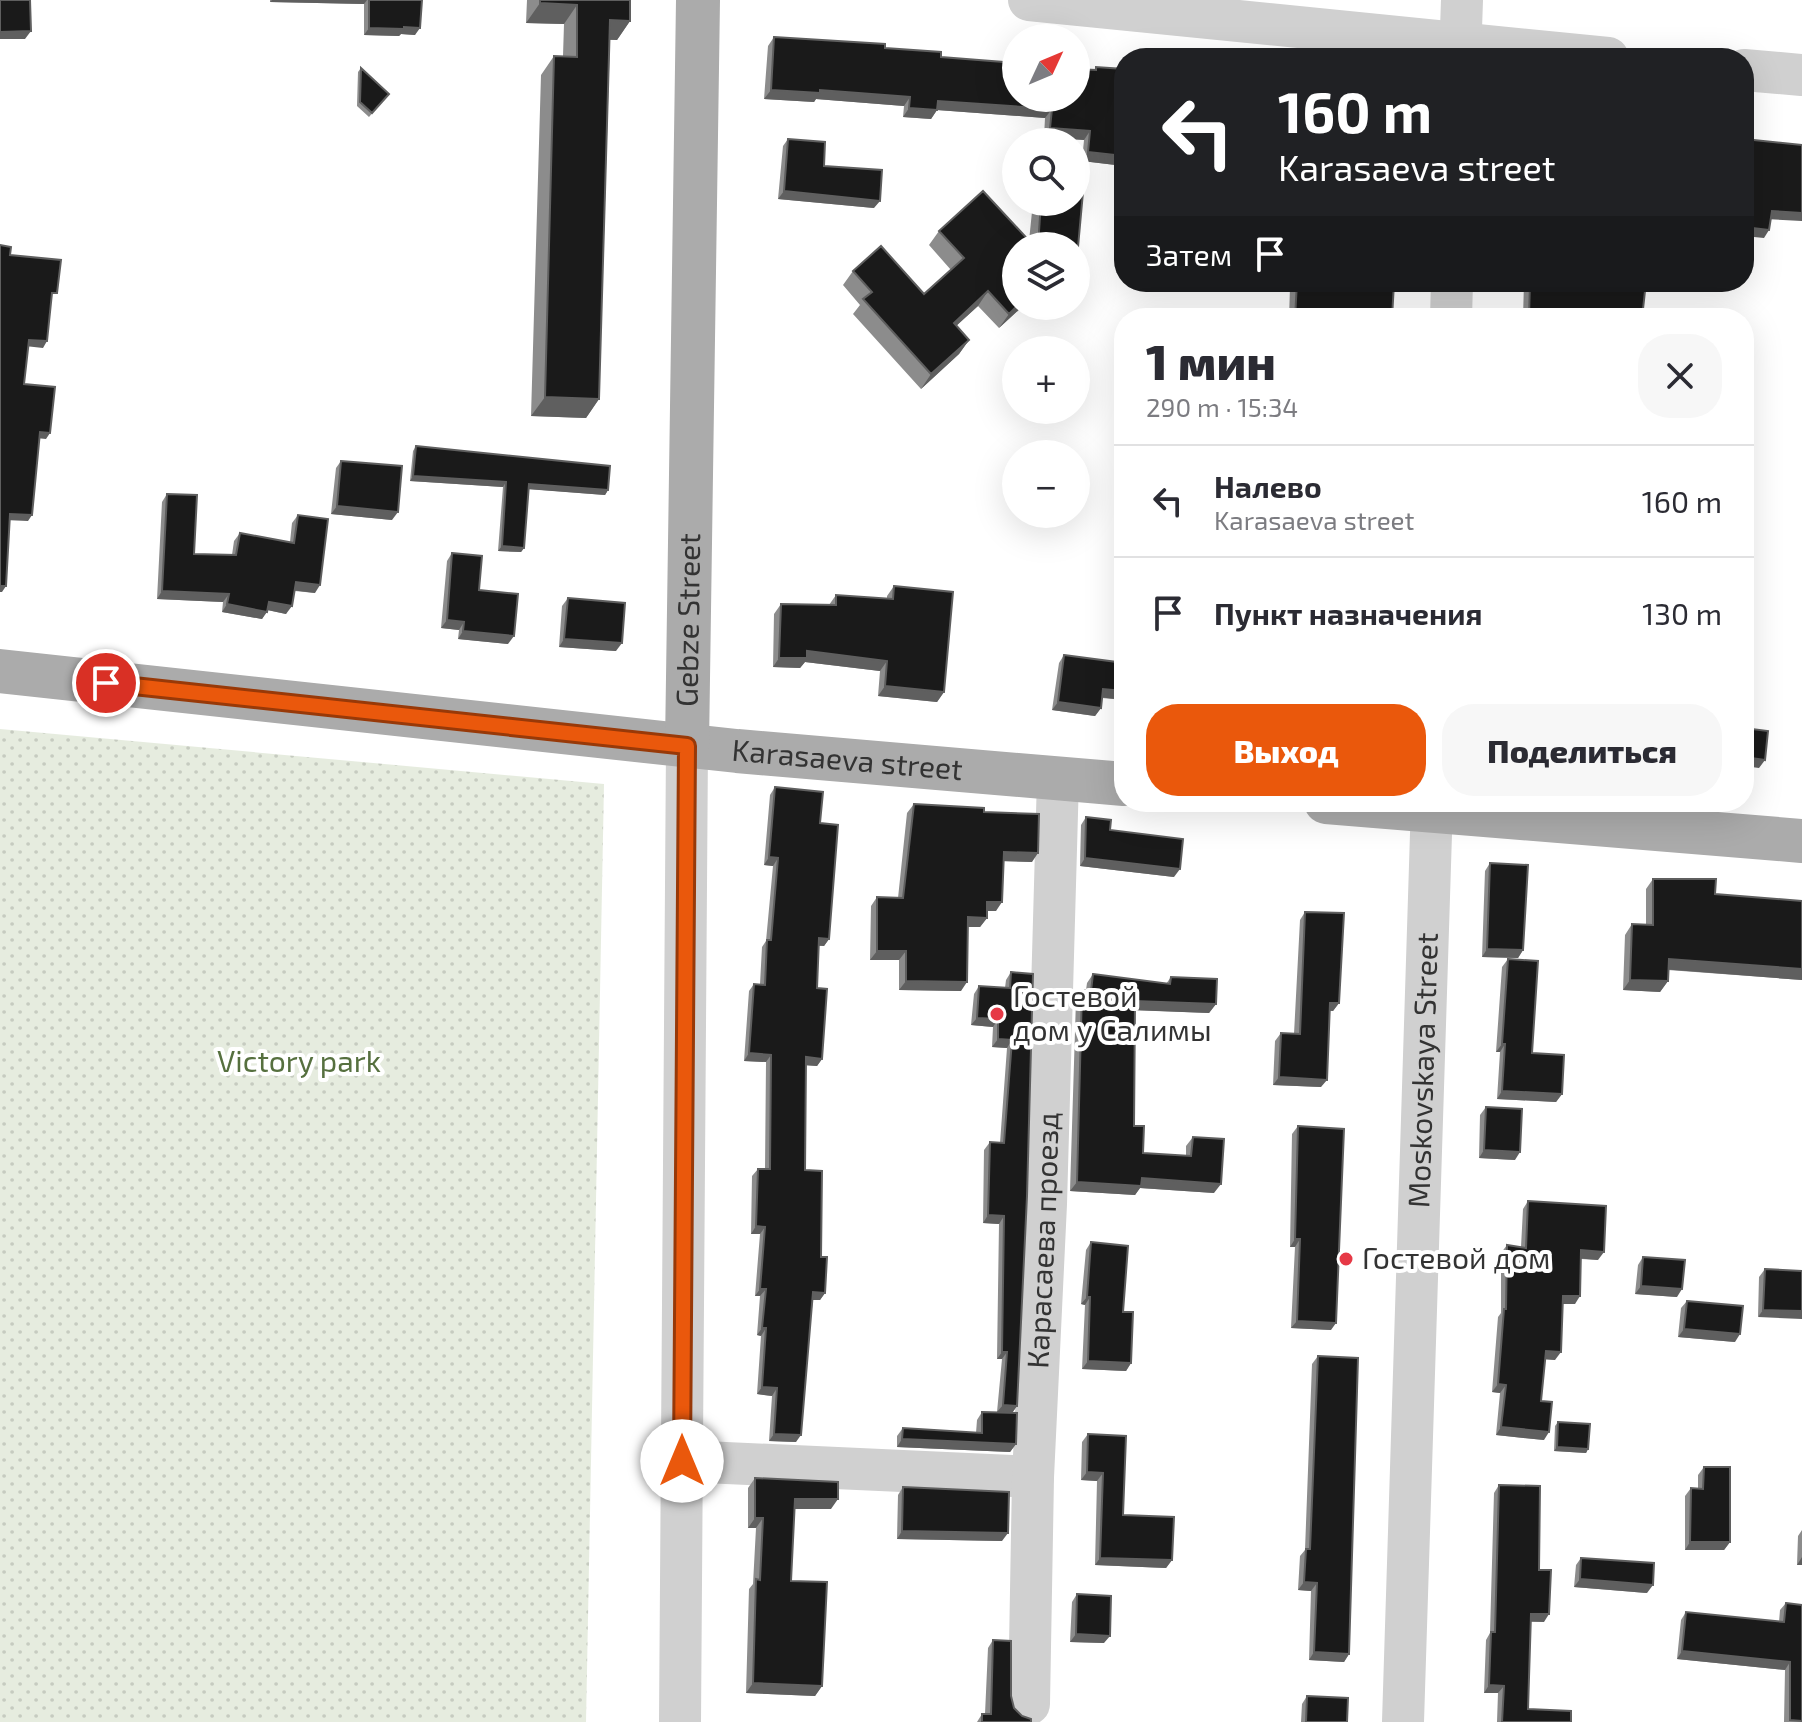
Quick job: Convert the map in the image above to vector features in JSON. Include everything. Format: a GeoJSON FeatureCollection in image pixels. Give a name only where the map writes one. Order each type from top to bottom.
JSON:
{"type":"FeatureCollection","features":[{"type":"Feature","properties":{"kind":"main road","name":"Gebze Street"},"geometry":{"type":"LineString","coordinates":[[687,746],[698,0]]}},
{"type":"Feature","properties":{"kind":"main road","name":"Karasaeva street"},"geometry":{"type":"LineString","coordinates":[[0,671],[687,746],[1114,783]]}},
{"type":"Feature","properties":{"kind":"main road"},"geometry":{"type":"LineString","coordinates":[[1486,812],[1802,841]]}},
{"type":"Feature","properties":{"kind":"street"},"geometry":{"type":"LineString","coordinates":[[1029,0],[1428,48]]}},
{"type":"Feature","properties":{"kind":"street"},"geometry":{"type":"LineString","coordinates":[[1461,48],[1462,0]]}},
{"type":"Feature","properties":{"kind":"street"},"geometry":{"type":"LineString","coordinates":[[1754,71],[1802,75]]}},
{"type":"Feature","properties":{"kind":"street","name":"Gebze Street"},"geometry":{"type":"LineString","coordinates":[[680,1722],[687,746]]}},
{"type":"Feature","properties":{"kind":"street","name":"Карасаева проезд"},"geometry":{"type":"LineString","coordinates":[[1029,1704],[1033,1477],[1046,1204],[1058,778]]}},
{"type":"Feature","properties":{"kind":"street","name":"Moskovskaya Street"},"geometry":{"type":"LineString","coordinates":[[1403,1722],[1432,812]]}},
{"type":"Feature","properties":{"kind":"street"},"geometry":{"type":"LineString","coordinates":[[682,1461],[1033,1477]]}},
{"type":"Feature","properties":{"kind":"green space","name":"Victory park"},"geometry":{"type":"Polygon","coordinates":[[[0,729],[604,784],[586,1722],[0,1722],[0,729]]]}},
{"type":"Feature","properties":{"kind":"building"},"geometry":{"type":"Polygon","coordinates":[[[0,0],[30,0],[31,31],[0,32],[0,0]]]}},
{"type":"Feature","properties":{"kind":"building"},"geometry":{"type":"Polygon","coordinates":[[[369,0],[422,0],[420,28],[369,28],[369,0]]]}},
{"type":"Feature","properties":{"kind":"building"},"geometry":{"type":"Polygon","coordinates":[[[540,0],[630,0],[630,21],[610,20],[599,399],[545,397],[554,56],[577,57],[577,5],[540,3],[540,0]]]}},
{"type":"Feature","properties":{"kind":"building"},"geometry":{"type":"Polygon","coordinates":[[[774,37],[885,44],[885,48],[941,52],[941,57],[1002,62],[1002,105],[938,101],[937,110],[909,108],[910,97],[820,90],[820,93],[771,90],[774,37]]]}},
{"type":"Feature","properties":{"kind":"building"},"geometry":{"type":"Polygon","coordinates":[[[361,68],[389,94],[372,113],[360,102],[361,68]]]}},
{"type":"Feature","properties":{"kind":"building"},"geometry":{"type":"Polygon","coordinates":[[[1114,68],[1114,155],[1090,152],[1090,128],[1050,128],[1052,112],[1090,112],[1090,70],[1114,68]]]}},
{"type":"Feature","properties":{"kind":"building"},"geometry":{"type":"Polygon","coordinates":[[[788,139],[825,142],[824,166],[882,170],[880,201],[784,191],[788,139]]]}},
{"type":"Feature","properties":{"kind":"building"},"geometry":{"type":"Polygon","coordinates":[[[1754,140],[1802,145],[1802,213],[1772,211],[1769,230],[1754,228],[1754,140]]]}},
{"type":"Feature","properties":{"kind":"building"},"geometry":{"type":"Polygon","coordinates":[[[983,191],[1002,211],[1002,216],[1006,216],[1021,232],[1002,232],[1002,306],[988,291],[954,323],[969,340],[931,374],[863,299],[872,292],[853,271],[881,246],[924,294],[964,258],[939,231],[983,191]]]}},
{"type":"Feature","properties":{"kind":"building"},"geometry":{"type":"Polygon","coordinates":[[[1040,216],[1081,216],[1079,232],[1039,232],[1040,216]]]}},
{"type":"Feature","properties":{"kind":"building"},"geometry":{"type":"Polygon","coordinates":[[[0,245],[11,247],[10,255],[61,260],[57,293],[52,293],[47,341],[29,340],[24,384],[55,387],[50,433],[40,432],[32,515],[10,514],[6,586],[0,586],[0,245]]]}},
{"type":"Feature","properties":{"kind":"building"},"geometry":{"type":"Polygon","coordinates":[[[1296,292],[1393,292],[1393,308],[1296,308],[1296,292]]]}},
{"type":"Feature","properties":{"kind":"building"},"geometry":{"type":"Polygon","coordinates":[[[1530,292],[1645,292],[1643,308],[1529,308],[1530,292]]]}},
{"type":"Feature","properties":{"kind":"building"},"geometry":{"type":"Polygon","coordinates":[[[416,446],[610,466],[608,490],[529,484],[524,548],[502,546],[506,482],[413,476],[416,446]]]}},
{"type":"Feature","properties":{"kind":"building"},"geometry":{"type":"Polygon","coordinates":[[[341,461],[402,466],[398,512],[337,506],[341,461]]]}},
{"type":"Feature","properties":{"kind":"building"},"geometry":{"type":"Polygon","coordinates":[[[167,494],[197,495],[194,554],[236,555],[240,533],[294,543],[298,515],[328,519],[320,585],[296,582],[292,606],[269,602],[267,612],[227,604],[229,594],[162,591],[167,494]]]}},
{"type":"Feature","properties":{"kind":"building"},"geometry":{"type":"Polygon","coordinates":[[[452,553],[482,556],[479,590],[518,594],[514,636],[463,631],[464,622],[447,620],[452,553]]]}},
{"type":"Feature","properties":{"kind":"building"},"geometry":{"type":"Polygon","coordinates":[[[894,586],[953,592],[944,692],[885,686],[887,661],[807,651],[807,658],[779,658],[781,604],[836,605],[836,595],[893,599],[894,586]]]}},
{"type":"Feature","properties":{"kind":"building"},"geometry":{"type":"Polygon","coordinates":[[[568,598],[625,603],[622,643],[564,639],[568,598]]]}},
{"type":"Feature","properties":{"kind":"building"},"geometry":{"type":"Polygon","coordinates":[[[1064,655],[1114,662],[1114,690],[1103,689],[1101,708],[1058,702],[1064,655]]]}},
{"type":"Feature","properties":{"kind":"building"},"geometry":{"type":"Polygon","coordinates":[[[1754,729],[1768,731],[1765,760],[1754,758],[1754,729]]]}},
{"type":"Feature","properties":{"kind":"building"},"geometry":{"type":"Polygon","coordinates":[[[775,787],[823,792],[820,823],[838,825],[829,939],[819,938],[817,988],[827,989],[822,1059],[806,1057],[805,1170],[822,1171],[821,1257],[827,1257],[825,1293],[813,1292],[801,1435],[774,1434],[777,1388],[762,1387],[766,1328],[762,1328],[766,1289],[760,1289],[765,1227],[756,1226],[758,1169],[770,1169],[771,1055],[749,1053],[754,984],[765,985],[767,940],[771,940],[778,858],[769,857],[775,787]]]}},
{"type":"Feature","properties":{"kind":"building"},"geometry":{"type":"Polygon","coordinates":[[[914,804],[1039,814],[1038,853],[1004,852],[1002,902],[987,902],[987,918],[968,917],[967,982],[906,981],[906,951],[877,951],[877,897],[903,898],[914,804]]]}},
{"type":"Feature","properties":{"kind":"building"},"geometry":{"type":"Polygon","coordinates":[[[1086,817],[1111,820],[1110,830],[1183,839],[1180,869],[1085,858],[1086,817]]]}},
{"type":"Feature","properties":{"kind":"building"},"geometry":{"type":"Polygon","coordinates":[[[1490,863],[1528,865],[1523,950],[1487,949],[1490,863]]]}},
{"type":"Feature","properties":{"kind":"building"},"geometry":{"type":"Polygon","coordinates":[[[1653,879],[1716,879],[1715,894],[1802,901],[1802,969],[1669,959],[1668,981],[1630,980],[1632,924],[1653,925],[1653,879]]]}},
{"type":"Feature","properties":{"kind":"building"},"geometry":{"type":"Polygon","coordinates":[[[1305,912],[1344,913],[1339,1003],[1330,1003],[1327,1080],[1279,1077],[1281,1033],[1300,1034],[1305,912]]]}},
{"type":"Feature","properties":{"kind":"building"},"geometry":{"type":"Polygon","coordinates":[[[1508,959],[1538,961],[1532,1053],[1564,1055],[1562,1094],[1502,1091],[1508,959]]]}},
{"type":"Feature","properties":{"kind":"building"},"geometry":{"type":"Polygon","coordinates":[[[1011,972],[1033,974],[1017,1406],[1003,1405],[1007,1352],[1002,1352],[1004,1216],[988,1215],[990,1142],[1004,1143],[1012,1040],[998,1039],[998,1019],[977,1018],[979,986],[1010,988],[1011,972]]]}},
{"type":"Feature","properties":{"kind":"building"},"geometry":{"type":"Polygon","coordinates":[[[1093,974],[1170,984],[1171,977],[1217,979],[1216,1004],[1135,1001],[1134,1126],[1144,1126],[1143,1153],[1191,1156],[1193,1137],[1224,1139],[1221,1184],[1142,1178],[1141,1186],[1077,1182],[1082,990],[1091,991],[1093,974]]]}},
{"type":"Feature","properties":{"kind":"building"},"geometry":{"type":"Polygon","coordinates":[[[1486,1107],[1522,1109],[1520,1152],[1484,1150],[1486,1107]]]}},
{"type":"Feature","properties":{"kind":"building"},"geometry":{"type":"Polygon","coordinates":[[[1298,1126],[1344,1129],[1336,1323],[1297,1321],[1300,1239],[1295,1239],[1298,1126]]]}},
{"type":"Feature","properties":{"kind":"building"},"geometry":{"type":"Polygon","coordinates":[[[1528,1201],[1606,1206],[1604,1252],[1581,1250],[1580,1296],[1563,1296],[1561,1352],[1546,1351],[1541,1401],[1552,1402],[1549,1432],[1501,1427],[1506,1385],[1498,1384],[1506,1309],[1507,1245],[1526,1248],[1528,1201]]]}},
{"type":"Feature","properties":{"kind":"building"},"geometry":{"type":"Polygon","coordinates":[[[1091,1242],[1128,1246],[1123,1312],[1133,1312],[1131,1363],[1088,1361],[1090,1297],[1087,1297],[1091,1242]]]}},
{"type":"Feature","properties":{"kind":"building"},"geometry":{"type":"Polygon","coordinates":[[[1643,1257],[1685,1260],[1682,1289],[1641,1286],[1643,1257]]]}},
{"type":"Feature","properties":{"kind":"building"},"geometry":{"type":"Polygon","coordinates":[[[1765,1269],[1802,1271],[1802,1311],[1763,1310],[1765,1269]]]}},
{"type":"Feature","properties":{"kind":"building"},"geometry":{"type":"Polygon","coordinates":[[[1687,1301],[1743,1306],[1740,1334],[1684,1329],[1687,1301]]]}},
{"type":"Feature","properties":{"kind":"building"},"geometry":{"type":"Polygon","coordinates":[[[1318,1356],[1358,1358],[1349,1654],[1314,1652],[1317,1583],[1304,1582],[1306,1549],[1310,1549],[1318,1356]]]}},
{"type":"Feature","properties":{"kind":"building"},"geometry":{"type":"Polygon","coordinates":[[[982,1412],[1017,1413],[1016,1444],[902,1439],[903,1428],[982,1433],[982,1412]]]}},
{"type":"Feature","properties":{"kind":"building"},"geometry":{"type":"Polygon","coordinates":[[[1558,1422],[1590,1424],[1588,1449],[1557,1447],[1558,1422]]]}},
{"type":"Feature","properties":{"kind":"building"},"geometry":{"type":"Polygon","coordinates":[[[1088,1434],[1126,1436],[1123,1515],[1174,1517],[1172,1560],[1100,1558],[1103,1473],[1087,1472],[1088,1434]]]}},
{"type":"Feature","properties":{"kind":"building"},"geometry":{"type":"Polygon","coordinates":[[[1704,1467],[1730,1467],[1730,1542],[1690,1542],[1691,1488],[1703,1489],[1704,1467]]]}},
{"type":"Feature","properties":{"kind":"building"},"geometry":{"type":"Polygon","coordinates":[[[755,1478],[838,1482],[838,1499],[795,1499],[791,1581],[827,1582],[822,1686],[753,1683],[756,1579],[760,1580],[763,1518],[755,1518],[755,1478]]]}},
{"type":"Feature","properties":{"kind":"building"},"geometry":{"type":"Polygon","coordinates":[[[1499,1485],[1540,1486],[1539,1570],[1551,1570],[1549,1614],[1531,1614],[1528,1709],[1571,1711],[1571,1722],[1502,1722],[1504,1686],[1489,1685],[1491,1632],[1495,1632],[1499,1485]]]}},
{"type":"Feature","properties":{"kind":"building"},"geometry":{"type":"Polygon","coordinates":[[[903,1487],[1009,1492],[1008,1533],[902,1531],[903,1487]]]}},
{"type":"Feature","properties":{"kind":"building"},"geometry":{"type":"Polygon","coordinates":[[[1581,1558],[1654,1563],[1653,1585],[1580,1579],[1581,1558]]]}},
{"type":"Feature","properties":{"kind":"building"},"geometry":{"type":"Polygon","coordinates":[[[1077,1594],[1111,1596],[1110,1636],[1076,1634],[1077,1594]]]}},
{"type":"Feature","properties":{"kind":"building"},"geometry":{"type":"Polygon","coordinates":[[[1786,1603],[1802,1605],[1802,1721],[1790,1720],[1790,1662],[1682,1651],[1686,1612],[1784,1622],[1786,1603]]]}},
{"type":"Feature","properties":{"kind":"building"},"geometry":{"type":"Polygon","coordinates":[[[993,1640],[1011,1641],[1011,1696],[1014,1708],[1031,1722],[982,1722],[982,1714],[991,1714],[993,1640]]]}},
{"type":"Feature","properties":{"kind":"building"},"geometry":{"type":"Polygon","coordinates":[[[1307,1696],[1348,1698],[1347,1722],[1306,1722],[1307,1696]]]}},
{"type":"Feature","properties":{"kind":"place","name":"Гостевой дом у Салимы"},"geometry":{"type":"Point","coordinates":[997,1014]}},
{"type":"Feature","properties":{"kind":"place","name":"Гостевой дом"},"geometry":{"type":"Point","coordinates":[1346,1259]}},
{"type":"Feature","properties":{"kind":"route"},"geometry":{"type":"LineString","coordinates":[[106,683],[687,746],[682,1461]]}}]}
